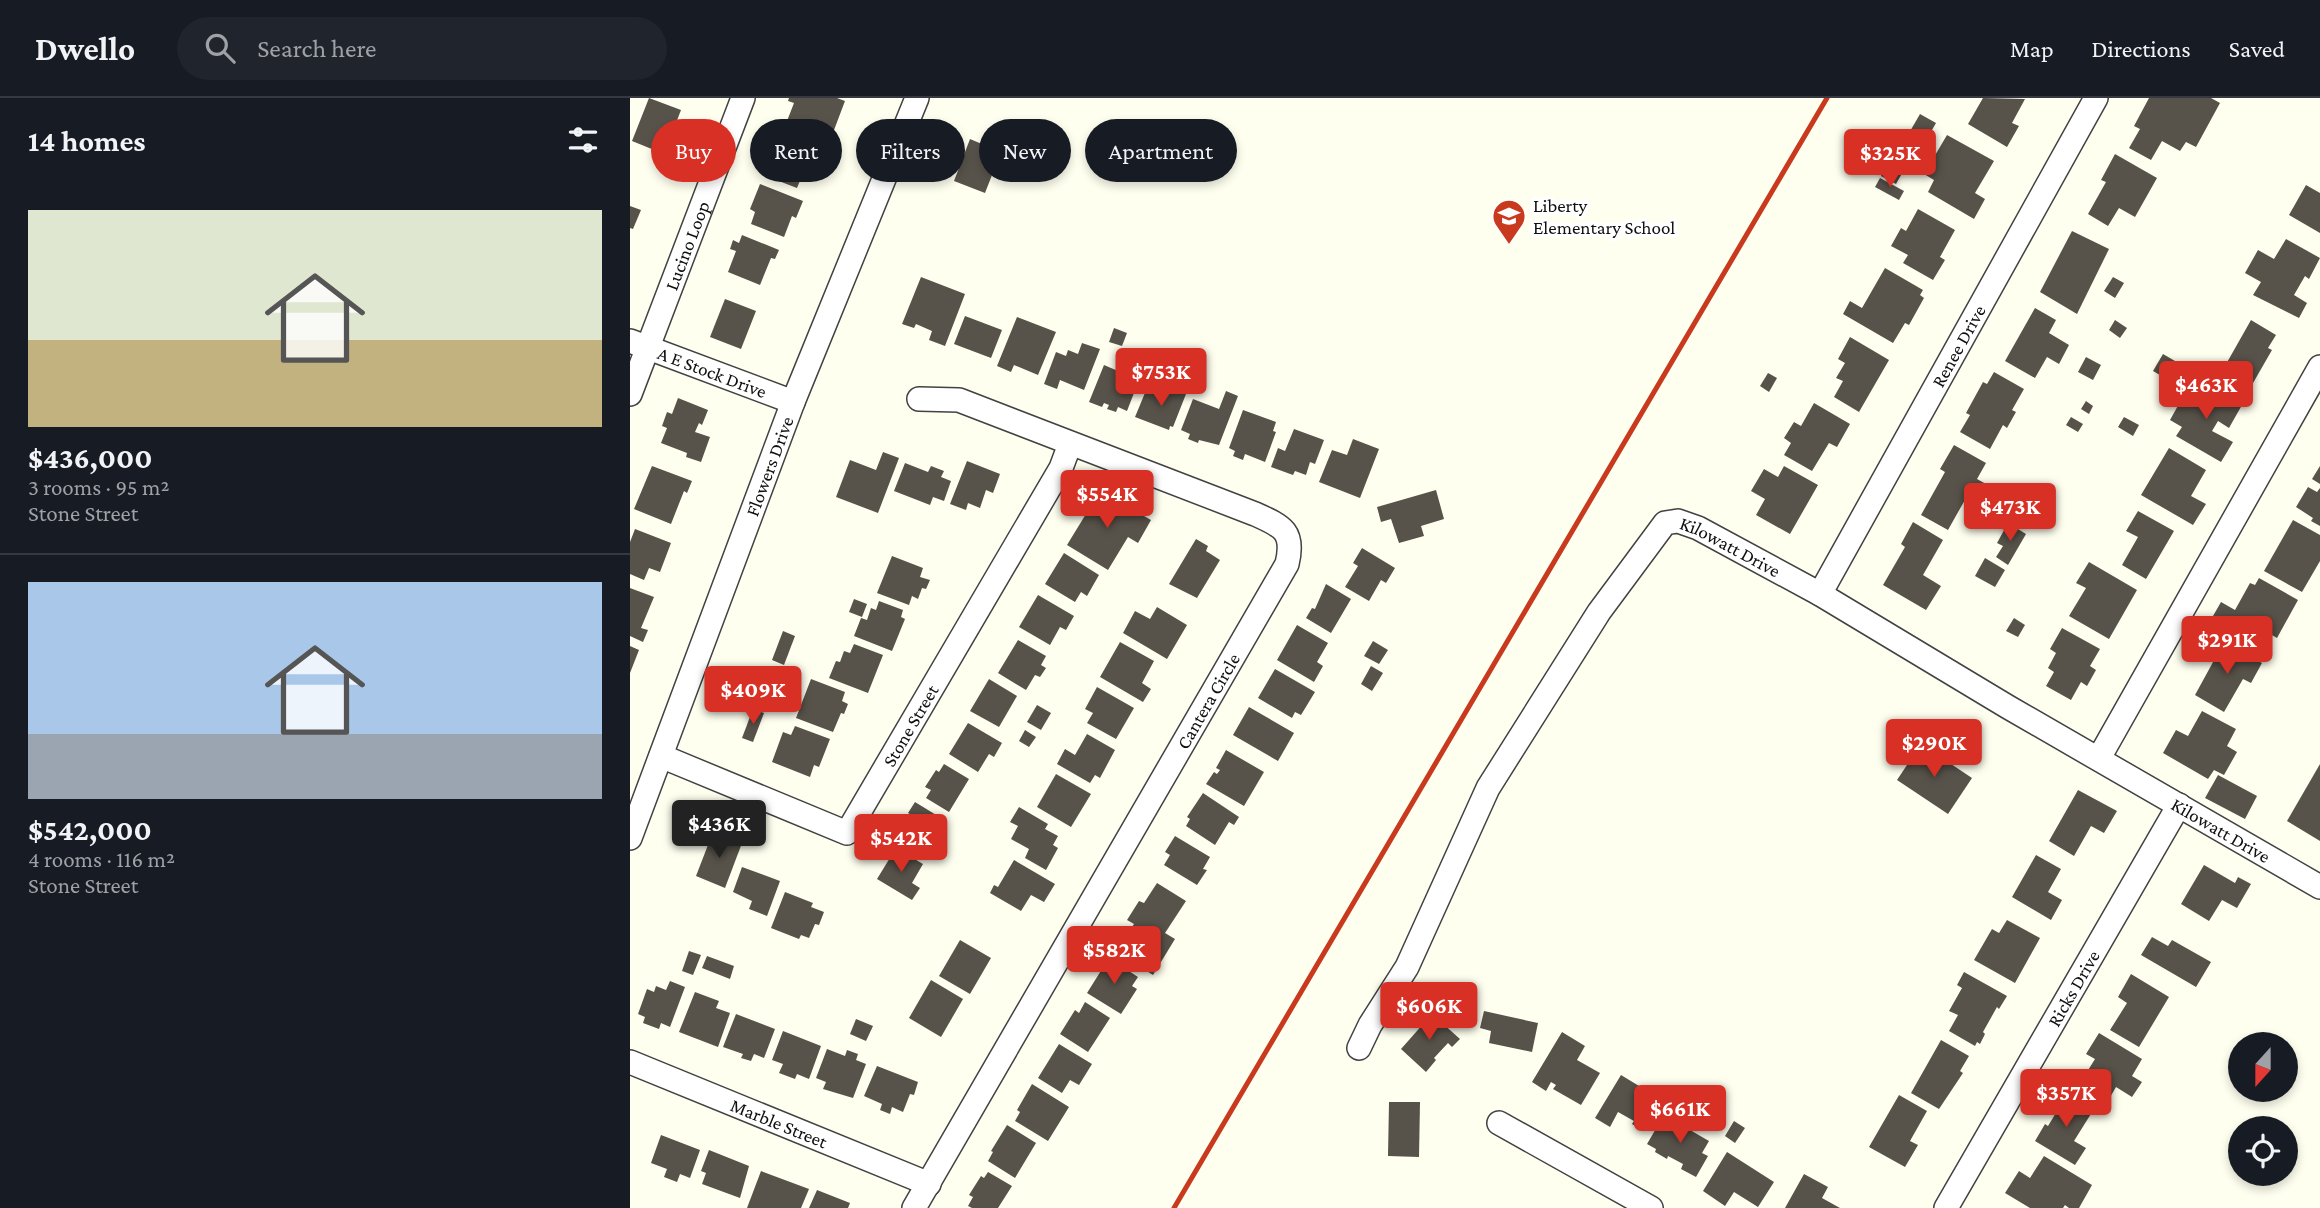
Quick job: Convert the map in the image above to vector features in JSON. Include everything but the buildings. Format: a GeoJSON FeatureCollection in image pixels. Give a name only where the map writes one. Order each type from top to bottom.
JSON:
{"type":"FeatureCollection","features":[{"type":"Feature","properties":{"kind":"street","name":"Lucino Loop"},"geometry":{"type":"LineString","coordinates":[[630,394],[638,344],[743,98]]}},
{"type":"Feature","properties":{"kind":"street","name":"Flowers Drive"},"geometry":{"type":"LineString","coordinates":[[630,838],[793,401],[917,98]]}},
{"type":"Feature","properties":{"kind":"street","name":"Renee Drive"},"geometry":{"type":"LineString","coordinates":[[1820,594],[2096,98]]}},
{"type":"Feature","properties":{"kind":"street","name":"A E Stock Drive"},"geometry":{"type":"LineString","coordinates":[[638,344],[793,401]]}},
{"type":"Feature","properties":{"kind":"street"},"geometry":{"type":"LineString","coordinates":[[2099,758],[2320,367]]}},
{"type":"Feature","properties":{"kind":"street","name":"Cantera Circle"},"geometry":{"type":"LineString","coordinates":[[914,1208],[1287,564],[1291,548],[1288,534],[1276,523],[959,400],[919,399]]}},
{"type":"Feature","properties":{"kind":"street","name":"Stone Street"},"geometry":{"type":"LineString","coordinates":[[661,757],[847,833],[1061,468],[1070,444]]}},
{"type":"Feature","properties":{"kind":"street","name":"Kilowatt Drive"},"geometry":{"type":"LineString","coordinates":[[1359,1048],[1407,967],[1488,788],[1600,612],[1665,523],[1678,521],[1698,528],[1820,594],[2008,707],[2320,887]]}},
{"type":"Feature","properties":{"kind":"street","name":"Ricks Drive"},"geometry":{"type":"LineString","coordinates":[[1946,1208],[2179,806]]}},
{"type":"Feature","properties":{"kind":"street","name":"Marble Street"},"geometry":{"type":"LineString","coordinates":[[630,1062],[929,1184]]}},
{"type":"Feature","properties":{"kind":"street"},"geometry":{"type":"LineString","coordinates":[[1499,1123],[1620,1200],[1651,1208]]}},
{"type":"Feature","properties":{"kind":"railway"},"geometry":{"type":"LineString","coordinates":[[1174,1208],[1827,98]]}},
{"type":"Feature","properties":{"kind":"place","name":"Liberty Elementary School"},"geometry":{"type":"Point","coordinates":[1509,246]}}]}
